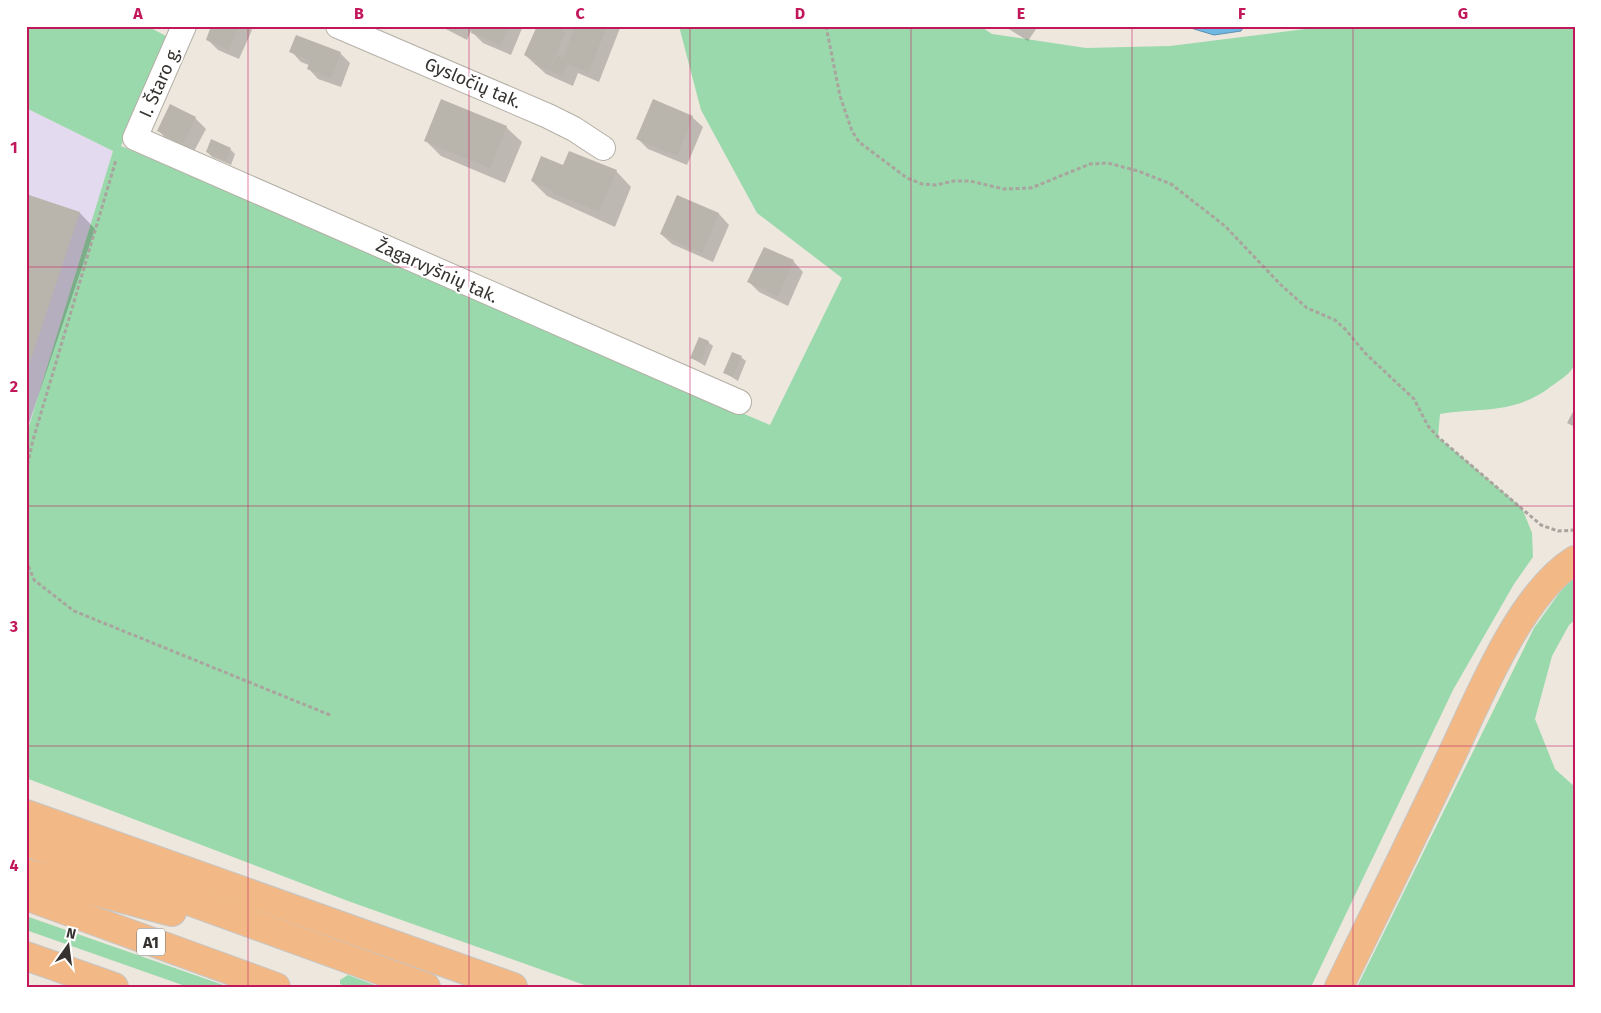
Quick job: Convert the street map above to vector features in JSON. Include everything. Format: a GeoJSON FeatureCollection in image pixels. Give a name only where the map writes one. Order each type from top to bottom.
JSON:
{"type":"FeatureCollection","features":[{"type":"Feature","properties":{"kind":"highway"},"geometry":{"type":"LineString","coordinates":[[1339,987],[1498,661],[1530,602],[1554,575],[1575,560]]}},
{"type":"Feature","properties":{"kind":"highway"},"geometry":{"type":"LineString","coordinates":[[26,814],[513,987]]}},
{"type":"Feature","properties":{"kind":"highway"},"geometry":{"type":"LineString","coordinates":[[26,842],[426,987]]}},
{"type":"Feature","properties":{"kind":"highway"},"geometry":{"type":"LineString","coordinates":[[26,873],[352,961]]}},
{"type":"Feature","properties":{"kind":"highway","name":"A1"},"geometry":{"type":"LineString","coordinates":[[26,896],[276,987]]}},
{"type":"Feature","properties":{"kind":"highway"},"geometry":{"type":"LineString","coordinates":[[26,956],[114,987]]}},
{"type":"Feature","properties":{"kind":"street","name":"I. Štaro g."},"geometry":{"type":"LineString","coordinates":[[135,138],[184,26]]}},
{"type":"Feature","properties":{"kind":"street","name":"Gysločių tak."},"geometry":{"type":"LineString","coordinates":[[338,26],[548,116],[574,129],[603,148]]}},
{"type":"Feature","properties":{"kind":"street","name":"Žagarvyšnių tak."},"geometry":{"type":"LineString","coordinates":[[135,138],[740,402]]}},
{"type":"Feature","properties":{"kind":"path"},"geometry":{"type":"LineString","coordinates":[[826,26],[840,96],[852,131],[859,142],[907,178],[922,184],[936,185],[954,181],[970,181],[1004,189],[1031,188],[1090,164],[1108,164],[1138,171],[1171,184],[1226,226],[1281,285],[1307,308],[1335,320],[1346,330],[1365,354],[1414,399],[1433,432],[1541,525],[1558,531],[1575,530]]}},
{"type":"Feature","properties":{"kind":"path"},"geometry":{"type":"LineString","coordinates":[[26,471],[33,440],[116,160]]}},
{"type":"Feature","properties":{"kind":"path"},"geometry":{"type":"LineString","coordinates":[[26,560],[34,580],[74,612],[330,715]]}},
{"type":"Feature","properties":{"kind":"shaded area"},"geometry":{"type":"Polygon","coordinates":[[[26,108],[113,151],[26,436],[26,108]]]}},
{"type":"Feature","properties":{"kind":"green space"},"geometry":{"type":"Polygon","coordinates":[[[26,26],[147,26],[166,36],[121,146],[770,425],[842,278],[757,213],[701,110],[679,26],[980,26],[992,34],[1086,48],[1170,46],[1329,26],[1575,26],[1575,364],[1571,371],[1563,378],[1539,395],[1526,401],[1499,408],[1440,414],[1438,437],[1522,508],[1532,533],[1533,557],[1514,584],[1453,690],[1311,987],[590,987],[348,901],[26,778],[26,436],[113,151],[26,108],[26,26]]]}},
{"type":"Feature","properties":{"kind":"green space"},"geometry":{"type":"Polygon","coordinates":[[[1575,578],[1575,620],[1569,625],[1552,656],[1535,719],[1555,769],[1575,787],[1575,987],[1357,987],[1534,628],[1565,585],[1575,578]]]}},
{"type":"Feature","properties":{"kind":"green space"},"geometry":{"type":"Polygon","coordinates":[[[26,916],[229,987],[188,987],[26,930],[26,916]]]}},
{"type":"Feature","properties":{"kind":"green space"},"geometry":{"type":"Polygon","coordinates":[[[348,975],[380,987],[344,986],[340,984],[340,980],[348,975]]]}},
{"type":"Feature","properties":{"kind":"water"},"geometry":{"type":"Polygon","coordinates":[[[1184,26],[1244,26],[1241,31],[1214,35],[1184,26]]]}},
{"type":"Feature","properties":{"kind":"building"},"geometry":{"type":"Polygon","coordinates":[[[211,26],[239,26],[229,50],[206,40],[211,26]]]}},
{"type":"Feature","properties":{"kind":"building"},"geometry":{"type":"Polygon","coordinates":[[[446,26],[459,26],[457,31],[446,26]]]}},
{"type":"Feature","properties":{"kind":"building"},"geometry":{"type":"Polygon","coordinates":[[[474,26],[509,26],[501,45],[471,33],[474,26]]]}},
{"type":"Feature","properties":{"kind":"building"},"geometry":{"type":"Polygon","coordinates":[[[537,26],[564,26],[562,32],[565,33],[549,71],[535,64],[536,61],[524,55],[537,26]]]}},
{"type":"Feature","properties":{"kind":"building"},"geometry":{"type":"Polygon","coordinates":[[[575,26],[607,26],[589,72],[567,64],[562,76],[550,71],[557,55],[563,58],[575,26]]]}},
{"type":"Feature","properties":{"kind":"building"},"geometry":{"type":"Polygon","coordinates":[[[296,35],[341,52],[331,78],[307,69],[310,60],[289,52],[296,35]]]}},
{"type":"Feature","properties":{"kind":"building"},"geometry":{"type":"Polygon","coordinates":[[[441,99],[507,126],[490,168],[424,141],[441,99]]]}},
{"type":"Feature","properties":{"kind":"building"},"geometry":{"type":"Polygon","coordinates":[[[653,99],[693,116],[677,156],[636,139],[653,99]]]}},
{"type":"Feature","properties":{"kind":"building"},"geometry":{"type":"Polygon","coordinates":[[[170,104],[196,117],[183,144],[157,131],[170,104]]]}},
{"type":"Feature","properties":{"kind":"building"},"geometry":{"type":"Polygon","coordinates":[[[211,139],[231,148],[226,161],[206,152],[211,139]]]}},
{"type":"Feature","properties":{"kind":"building"},"geometry":{"type":"Polygon","coordinates":[[[569,151],[617,170],[599,212],[552,193],[553,191],[531,181],[541,156],[563,165],[569,151]]]}},
{"type":"Feature","properties":{"kind":"building"},"geometry":{"type":"Polygon","coordinates":[[[26,194],[80,212],[27,371],[26,371],[26,194]]]}},
{"type":"Feature","properties":{"kind":"building"},"geometry":{"type":"Polygon","coordinates":[[[677,195],[719,213],[702,253],[660,234],[677,195]]]}},
{"type":"Feature","properties":{"kind":"building"},"geometry":{"type":"Polygon","coordinates":[[[764,247],[794,260],[778,296],[747,282],[764,247]]]}},
{"type":"Feature","properties":{"kind":"building"},"geometry":{"type":"Polygon","coordinates":[[[699,337],[709,341],[700,362],[690,358],[699,337]]]}},
{"type":"Feature","properties":{"kind":"building"},"geometry":{"type":"Polygon","coordinates":[[[732,352],[742,356],[733,377],[723,373],[732,352]]]}},
{"type":"Feature","properties":{"kind":"building"},"geometry":{"type":"Polygon","coordinates":[[[1575,408],[1575,427],[1567,423],[1575,408]]]}}]}
